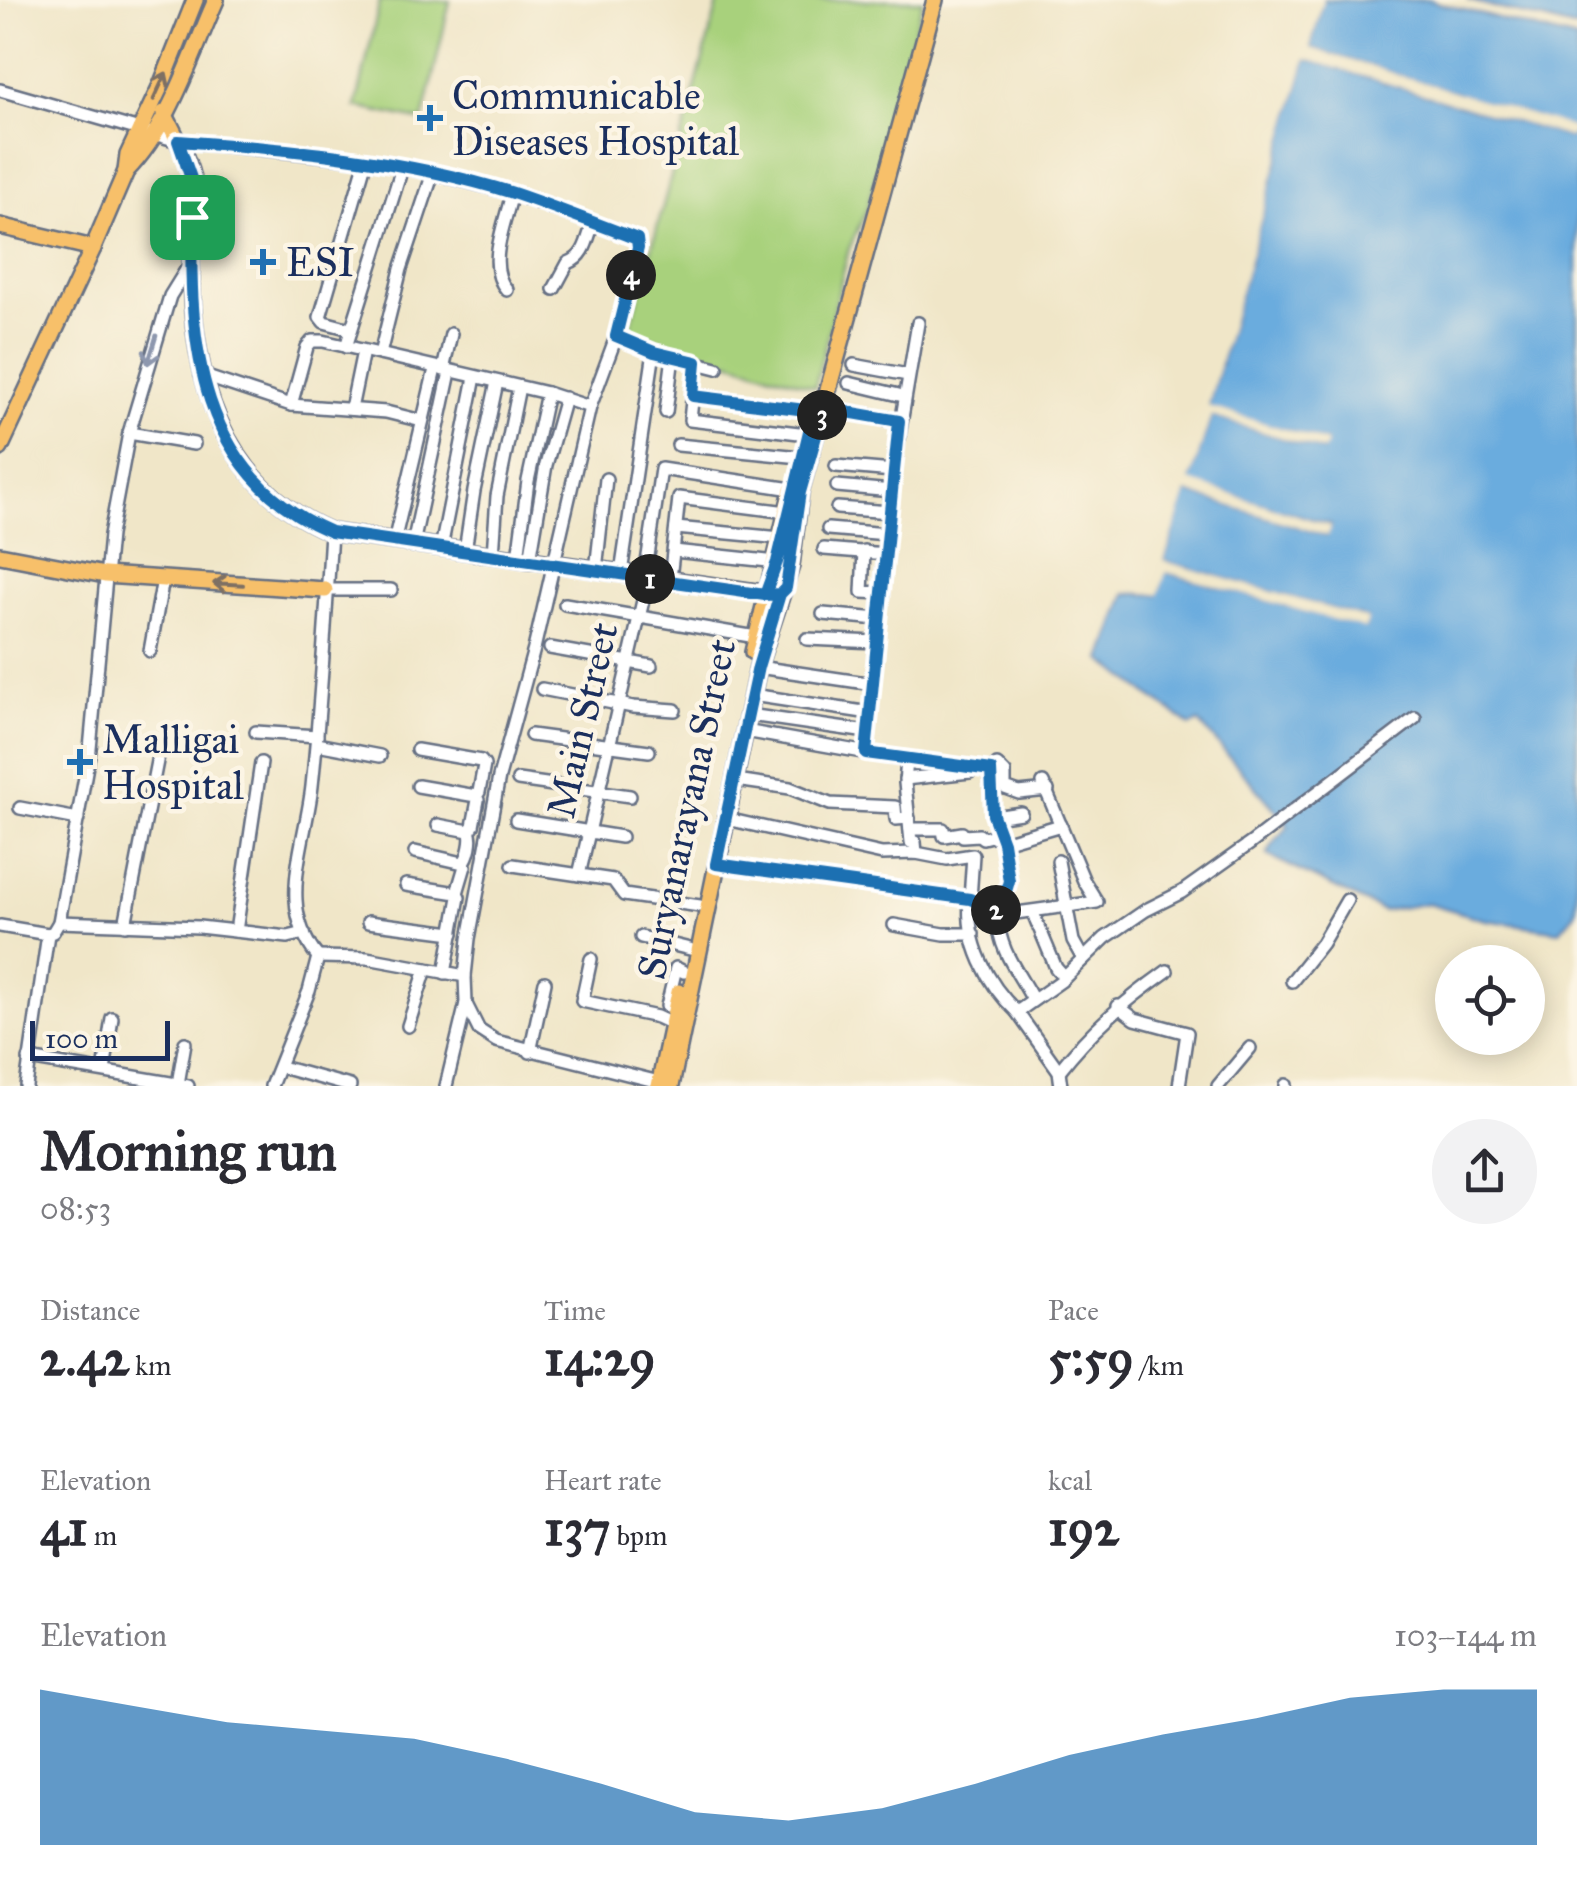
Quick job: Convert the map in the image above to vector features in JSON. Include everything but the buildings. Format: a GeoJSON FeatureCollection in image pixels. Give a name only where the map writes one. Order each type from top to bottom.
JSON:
{"type":"FeatureCollection","features":[{"type":"Feature","properties":{"kind":"main road"},"geometry":{"type":"LineString","coordinates":[[145,133],[195,0]]}},
{"type":"Feature","properties":{"kind":"main road"},"geometry":{"type":"LineString","coordinates":[[0,448],[94,248],[126,170],[128,154],[164,113],[216,0]]}},
{"type":"Feature","properties":{"kind":"main road"},"geometry":{"type":"LineString","coordinates":[[796,491],[807,434],[819,410],[927,0]]}},
{"type":"Feature","properties":{"kind":"main road"},"geometry":{"type":"LineString","coordinates":[[796,491],[936,0]]}},
{"type":"Feature","properties":{"kind":"main road"},"geometry":{"type":"LineString","coordinates":[[164,113],[193,184],[192,316],[200,376],[229,446],[266,491],[312,524],[331,532],[772,594]]}},
{"type":"Feature","properties":{"kind":"main road"},"geometry":{"type":"LineString","coordinates":[[0,226],[94,248]]}},
{"type":"Feature","properties":{"kind":"main road","name":"Suryanarayana Street"},"geometry":{"type":"LineString","coordinates":[[666,1085],[736,780],[781,538],[796,491]]}},
{"type":"Feature","properties":{"kind":"main road","name":"Suryanarayana Street"},"geometry":{"type":"LineString","coordinates":[[666,1085],[672,1024],[756,637],[772,594],[786,588],[791,566],[796,491]]}},
{"type":"Feature","properties":{"kind":"main road"},"geometry":{"type":"LineString","coordinates":[[0,555],[105,574],[325,590]]}},
{"type":"Feature","properties":{"kind":"street"},"geometry":{"type":"LineString","coordinates":[[0,90],[178,141],[366,160],[433,174],[512,193],[637,239],[616,336],[590,407],[534,649],[499,778],[465,976],[466,1004],[446,1086]]}},
{"type":"Feature","properties":{"kind":"street"},"geometry":{"type":"LineString","coordinates":[[350,329],[324,322],[320,317],[366,160]]}},
{"type":"Feature","properties":{"kind":"street"},"geometry":{"type":"LineString","coordinates":[[346,346],[402,168]]}},
{"type":"Feature","properties":{"kind":"street"},"geometry":{"type":"LineString","coordinates":[[380,354],[433,174]]}},
{"type":"Feature","properties":{"kind":"street"},"geometry":{"type":"LineString","coordinates":[[507,290],[496,267],[512,193]]}},
{"type":"Feature","properties":{"kind":"street"},"geometry":{"type":"LineString","coordinates":[[554,289],[568,262],[576,261],[582,254],[592,223]]}},
{"type":"Feature","properties":{"kind":"street"},"geometry":{"type":"LineString","coordinates":[[0,926],[48,934],[54,932],[59,922],[90,749],[105,574],[129,433],[170,296],[191,262]]}},
{"type":"Feature","properties":{"kind":"street"},"geometry":{"type":"LineString","coordinates":[[866,753],[893,470],[918,323]]}},
{"type":"Feature","properties":{"kind":"street"},"geometry":{"type":"LineString","coordinates":[[413,544],[452,334]]}},
{"type":"Feature","properties":{"kind":"street"},"geometry":{"type":"LineString","coordinates":[[616,336],[654,352],[717,368]]}},
{"type":"Feature","properties":{"kind":"street"},"geometry":{"type":"LineString","coordinates":[[291,405],[312,341],[547,393],[590,407]]}},
{"type":"Feature","properties":{"kind":"street"},"geometry":{"type":"LineString","coordinates":[[350,410],[363,351]]}},
{"type":"Feature","properties":{"kind":"street"},"geometry":{"type":"LineString","coordinates":[[621,573],[654,352]]}},
{"type":"Feature","properties":{"kind":"street"},"geometry":{"type":"LineString","coordinates":[[666,412],[673,356]]}},
{"type":"Feature","properties":{"kind":"street"},"geometry":{"type":"LineString","coordinates":[[696,362],[690,420],[807,434]]}},
{"type":"Feature","properties":{"kind":"street"},"geometry":{"type":"LineString","coordinates":[[854,364],[908,375]]}},
{"type":"Feature","properties":{"kind":"street"},"geometry":{"type":"LineString","coordinates":[[394,542],[422,421],[443,371]]}},
{"type":"Feature","properties":{"kind":"street"},"geometry":{"type":"LineString","coordinates":[[200,376],[291,405],[386,412],[422,421]]}},
{"type":"Feature","properties":{"kind":"street"},"geometry":{"type":"LineString","coordinates":[[441,548],[475,377]]}},
{"type":"Feature","properties":{"kind":"street"},"geometry":{"type":"LineString","coordinates":[[466,551],[474,490],[497,382]]}},
{"type":"Feature","properties":{"kind":"street"},"geometry":{"type":"LineString","coordinates":[[849,383],[904,396]]}},
{"type":"Feature","properties":{"kind":"street"},"geometry":{"type":"LineString","coordinates":[[493,555],[497,496],[519,387]]}},
{"type":"Feature","properties":{"kind":"street"},"geometry":{"type":"LineString","coordinates":[[524,559],[528,481],[547,393]]}},
{"type":"Feature","properties":{"kind":"street"},"geometry":{"type":"LineString","coordinates":[[693,396],[899,421]]}},
{"type":"Feature","properties":{"kind":"street"},"geometry":{"type":"LineString","coordinates":[[524,559],[565,398]]}},
{"type":"Feature","properties":{"kind":"street"},"geometry":{"type":"LineString","coordinates":[[129,433],[194,444]]}},
{"type":"Feature","properties":{"kind":"street"},"geometry":{"type":"LineString","coordinates":[[678,445],[801,457]]}},
{"type":"Feature","properties":{"kind":"street"},"geometry":{"type":"LineString","coordinates":[[836,466],[893,470]]}},
{"type":"Feature","properties":{"kind":"street","name":"Main Street"},"geometry":{"type":"LineString","coordinates":[[579,875],[640,615],[660,469],[796,491]]}},
{"type":"Feature","properties":{"kind":"street"},"geometry":{"type":"LineString","coordinates":[[596,570],[606,480]]}},
{"type":"Feature","properties":{"kind":"street"},"geometry":{"type":"LineString","coordinates":[[837,486],[892,490]]}},
{"type":"Feature","properties":{"kind":"street"},"geometry":{"type":"LineString","coordinates":[[670,579],[679,498],[787,512]]}},
{"type":"Feature","properties":{"kind":"street"},"geometry":{"type":"LineString","coordinates":[[837,508],[890,512]]}},
{"type":"Feature","properties":{"kind":"street"},"geometry":{"type":"LineString","coordinates":[[676,528],[781,538]]}},
{"type":"Feature","properties":{"kind":"street"},"geometry":{"type":"LineString","coordinates":[[828,529],[887,534]]}},
{"type":"Feature","properties":{"kind":"street"},"geometry":{"type":"LineString","coordinates":[[271,1086],[309,991],[318,957],[304,933],[296,903],[296,884],[310,814],[331,532]]}},
{"type":"Feature","properties":{"kind":"street"},"geometry":{"type":"LineString","coordinates":[[824,549],[886,554]]}},
{"type":"Feature","properties":{"kind":"street"},"geometry":{"type":"LineString","coordinates":[[674,551],[777,562]]}},
{"type":"Feature","properties":{"kind":"street"},"geometry":{"type":"LineString","coordinates":[[864,551],[862,592],[883,593]]}},
{"type":"Feature","properties":{"kind":"street"},"geometry":{"type":"LineString","coordinates":[[150,650],[163,579]]}},
{"type":"Feature","properties":{"kind":"street"},"geometry":{"type":"LineString","coordinates":[[325,590],[391,590]]}},
{"type":"Feature","properties":{"kind":"street"},"geometry":{"type":"LineString","coordinates":[[565,604],[756,637]]}},
{"type":"Feature","properties":{"kind":"street"},"geometry":{"type":"LineString","coordinates":[[823,614],[879,619]]}},
{"type":"Feature","properties":{"kind":"street"},"geometry":{"type":"LineString","coordinates":[[807,639],[877,642]]}},
{"type":"Feature","properties":{"kind":"street"},"geometry":{"type":"LineString","coordinates":[[550,648],[651,666]]}},
{"type":"Feature","properties":{"kind":"street"},"geometry":{"type":"LineString","coordinates":[[758,667],[873,684]]}},
{"type":"Feature","properties":{"kind":"street"},"geometry":{"type":"LineString","coordinates":[[542,689],[675,710]]}},
{"type":"Feature","properties":{"kind":"street"},"geometry":{"type":"LineString","coordinates":[[752,696],[870,714]]}},
{"type":"Feature","properties":{"kind":"street"},"geometry":{"type":"LineString","coordinates":[[1016,1012],[1064,977],[1105,938],[1252,843],[1415,718]]}},
{"type":"Feature","properties":{"kind":"street"},"geometry":{"type":"LineString","coordinates":[[747,723],[867,732]]}},
{"type":"Feature","properties":{"kind":"street"},"geometry":{"type":"LineString","coordinates":[[747,723],[866,753],[991,770],[994,817],[1009,881],[998,919],[1004,950],[1034,1000]]}},
{"type":"Feature","properties":{"kind":"street"},"geometry":{"type":"LineString","coordinates":[[256,732],[317,740],[380,756]]}},
{"type":"Feature","properties":{"kind":"street"},"geometry":{"type":"LineString","coordinates":[[531,736],[650,751]]}},
{"type":"Feature","properties":{"kind":"street"},"geometry":{"type":"LineString","coordinates":[[417,750],[483,762],[480,792],[476,796]]}},
{"type":"Feature","properties":{"kind":"street"},"geometry":{"type":"LineString","coordinates":[[125,925],[159,751]]}},
{"type":"Feature","properties":{"kind":"street"},"geometry":{"type":"LineString","coordinates":[[907,760],[905,779],[916,853]]}},
{"type":"Feature","properties":{"kind":"street"},"geometry":{"type":"LineString","coordinates":[[236,931],[262,764]]}},
{"type":"Feature","properties":{"kind":"street"},"geometry":{"type":"LineString","coordinates":[[716,864],[970,899],[1001,914],[1097,902],[1084,882],[1046,786],[1019,793],[1005,788],[1006,773],[997,766]]}},
{"type":"Feature","properties":{"kind":"street"},"geometry":{"type":"LineString","coordinates":[[905,779],[940,777],[978,768]]}},
{"type":"Feature","properties":{"kind":"street"},"geometry":{"type":"LineString","coordinates":[[518,780],[630,796]]}},
{"type":"Feature","properties":{"kind":"street"},"geometry":{"type":"LineString","coordinates":[[736,780],[790,788],[830,804],[895,808],[896,819],[942,828],[944,836],[962,833],[1001,838],[1060,825]]}},
{"type":"Feature","properties":{"kind":"street"},"geometry":{"type":"LineString","coordinates":[[418,786],[476,796]]}},
{"type":"Feature","properties":{"kind":"street"},"geometry":{"type":"LineString","coordinates":[[469,830],[473,826],[476,796]]}},
{"type":"Feature","properties":{"kind":"street"},"geometry":{"type":"LineString","coordinates":[[20,808],[78,819]]}},
{"type":"Feature","properties":{"kind":"street"},"geometry":{"type":"LineString","coordinates":[[994,817],[1021,813]]}},
{"type":"Feature","properties":{"kind":"street"},"geometry":{"type":"LineString","coordinates":[[726,819],[882,854],[916,853],[947,859],[973,855],[968,916],[988,978],[1059,1071],[1061,1086]]}},
{"type":"Feature","properties":{"kind":"street"},"geometry":{"type":"LineString","coordinates":[[516,820],[620,836]]}},
{"type":"Feature","properties":{"kind":"street"},"geometry":{"type":"LineString","coordinates":[[438,825],[469,830]]}},
{"type":"Feature","properties":{"kind":"street"},"geometry":{"type":"LineString","coordinates":[[463,863],[467,859],[469,830]]}},
{"type":"Feature","properties":{"kind":"street"},"geometry":{"type":"LineString","coordinates":[[415,852],[463,863]]}},
{"type":"Feature","properties":{"kind":"street"},"geometry":{"type":"LineString","coordinates":[[1058,862],[1064,909],[1076,951],[1083,959]]}},
{"type":"Feature","properties":{"kind":"street"},"geometry":{"type":"LineString","coordinates":[[445,973],[463,863]]}},
{"type":"Feature","properties":{"kind":"street"},"geometry":{"type":"LineString","coordinates":[[512,865],[616,880],[624,895],[700,906]]}},
{"type":"Feature","properties":{"kind":"street"},"geometry":{"type":"LineString","coordinates":[[406,886],[457,893]]}},
{"type":"Feature","properties":{"kind":"street"},"geometry":{"type":"LineString","coordinates":[[1292,981],[1322,943],[1347,900]]}},
{"type":"Feature","properties":{"kind":"street"},"geometry":{"type":"LineString","coordinates":[[1033,913],[1056,968],[1064,977]]}},
{"type":"Feature","properties":{"kind":"street"},"geometry":{"type":"LineString","coordinates":[[59,922],[288,937],[304,933]]}},
{"type":"Feature","properties":{"kind":"street"},"geometry":{"type":"LineString","coordinates":[[368,922],[453,933]]}},
{"type":"Feature","properties":{"kind":"street"},"geometry":{"type":"LineString","coordinates":[[894,925],[944,934],[972,934]]}},
{"type":"Feature","properties":{"kind":"street"},"geometry":{"type":"LineString","coordinates":[[26,1086],[48,934]]}},
{"type":"Feature","properties":{"kind":"street"},"geometry":{"type":"LineString","coordinates":[[641,937],[690,948]]}},
{"type":"Feature","properties":{"kind":"street"},"geometry":{"type":"LineString","coordinates":[[318,957],[367,958],[465,976]]}},
{"type":"Feature","properties":{"kind":"street"},"geometry":{"type":"LineString","coordinates":[[591,959],[582,1001],[638,1012],[672,1024]]}},
{"type":"Feature","properties":{"kind":"street"},"geometry":{"type":"LineString","coordinates":[[667,1006],[676,968],[684,972]]}},
{"type":"Feature","properties":{"kind":"street"},"geometry":{"type":"LineString","coordinates":[[408,1026],[426,969]]}},
{"type":"Feature","properties":{"kind":"street"},"geometry":{"type":"LineString","coordinates":[[1059,1071],[1118,1006],[1167,971]]}},
{"type":"Feature","properties":{"kind":"street"},"geometry":{"type":"LineString","coordinates":[[530,1052],[544,982]]}},
{"type":"Feature","properties":{"kind":"street"},"geometry":{"type":"LineString","coordinates":[[466,1004],[479,1030],[496,1041],[666,1085]]}},
{"type":"Feature","properties":{"kind":"street"},"geometry":{"type":"LineString","coordinates":[[1118,1006],[1136,1019],[1188,1034],[1179,1086]]}},
{"type":"Feature","properties":{"kind":"street"},"geometry":{"type":"LineString","coordinates":[[104,1071],[112,1018]]}},
{"type":"Feature","properties":{"kind":"street"},"geometry":{"type":"LineString","coordinates":[[29,1059],[183,1085],[185,1043]]}},
{"type":"Feature","properties":{"kind":"street"},"geometry":{"type":"LineString","coordinates":[[1218,1086],[1250,1048]]}},
{"type":"Feature","properties":{"kind":"street"},"geometry":{"type":"LineString","coordinates":[[281,1067],[350,1086]]}},
{"type":"Feature","properties":{"kind":"green space"},"geometry":{"type":"Polygon","coordinates":[[[380,0],[450,1],[423,121],[356,107],[380,0]]]}},
{"type":"Feature","properties":{"kind":"green space"},"geometry":{"type":"Polygon","coordinates":[[[719,0],[923,0],[867,209],[849,249],[815,387],[629,331],[719,0]]]}},
{"type":"Feature","properties":{"kind":"water"},"geometry":{"type":"Polygon","coordinates":[[[1323,0],[1428,0],[1577,40],[1577,897],[1575,913],[1560,931],[1486,920],[1428,903],[1383,911],[1267,855],[1288,827],[1286,822],[1199,722],[1191,726],[1102,660],[1126,593],[1158,595],[1165,572],[1365,628],[1367,619],[1164,561],[1186,492],[1327,536],[1331,525],[1189,482],[1211,416],[1323,451],[1326,442],[1208,407],[1306,59],[1571,138],[1575,129],[1310,48],[1323,0]]]}},
{"type":"Feature","properties":{"kind":"water"},"geometry":{"type":"Polygon","coordinates":[[[1467,0],[1577,0],[1577,29],[1467,0]]]}},
{"type":"Feature","properties":{"kind":"pier"},"geometry":{"type":"Polygon","coordinates":[[[1318,0],[1323,0],[1310,48],[1575,128],[1572,138],[1306,59],[1208,406],[1327,442],[1324,451],[1211,416],[1190,481],[1331,526],[1328,536],[1187,492],[1164,561],[1368,619],[1365,629],[1166,572],[1159,595],[1150,593],[1161,569],[1166,567],[1159,560],[1184,487],[1325,529],[1188,487],[1184,482],[1207,412],[1203,405],[1302,57],[1308,54],[1569,132],[1308,52],[1305,47],[1318,0]]]}},
{"type":"Feature","properties":{"kind":"place","name":"Communicable Diseases Hospital"},"geometry":{"type":"Point","coordinates":[430,118]}},
{"type":"Feature","properties":{"kind":"place","name":"ESI"},"geometry":{"type":"Point","coordinates":[263,262]}},
{"type":"Feature","properties":{"kind":"place","name":"Malligai Hospital"},"geometry":{"type":"Point","coordinates":[80,762]}},
{"type":"Feature","properties":{"kind":"route"},"geometry":{"type":"LineString","coordinates":[[192,217],[192,316],[200,376],[229,446],[266,491],[312,524],[331,532],[648,579],[765,595],[780,594],[758,667],[716,864],[970,899],[1000,912],[1009,881],[1003,842],[993,815],[991,770],[866,753],[899,421],[824,408],[800,492],[786,588],[780,594],[765,595],[777,562],[814,411],[693,396],[696,362],[654,352],[616,336],[637,239],[512,193],[433,174],[366,160],[178,141],[193,184],[192,217]]}}]}
